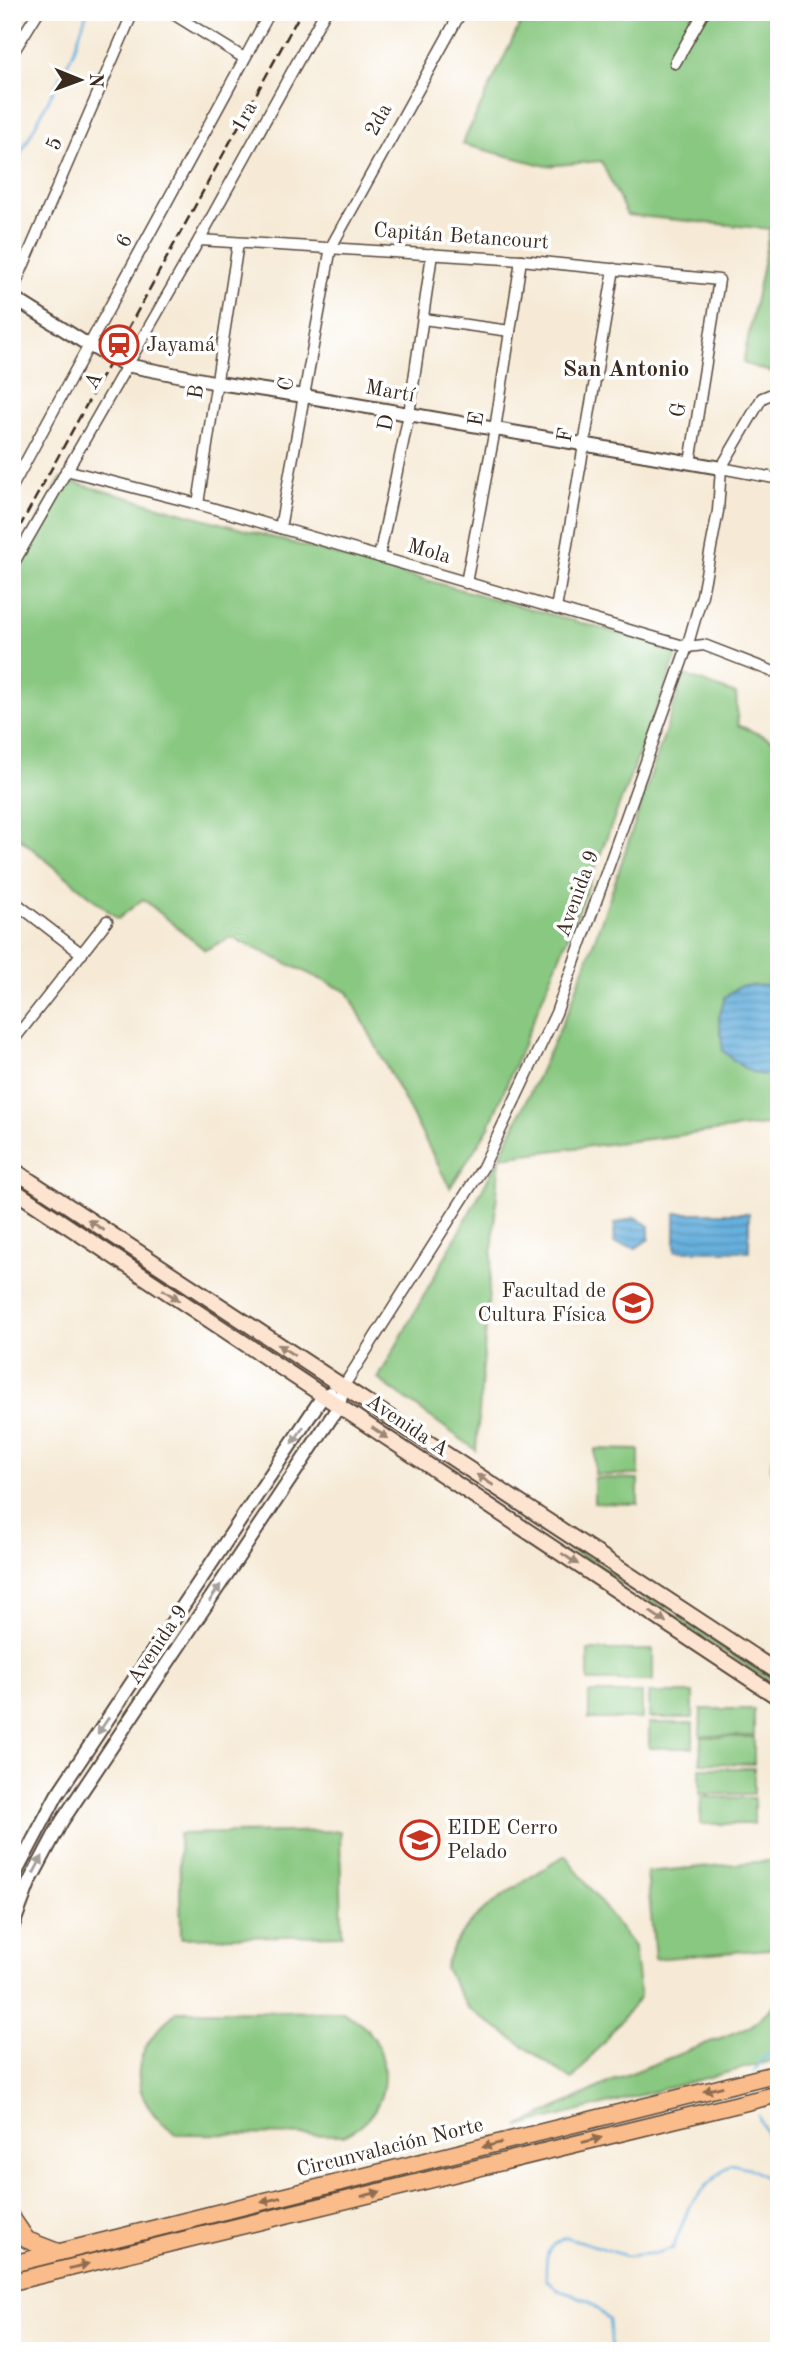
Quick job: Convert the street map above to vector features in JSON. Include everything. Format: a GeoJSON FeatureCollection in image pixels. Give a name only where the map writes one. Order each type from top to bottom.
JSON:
{"type":"FeatureCollection","features":[{"type":"Feature","properties":{"kind":"highway","name":"Circunvalación Norte"},"geometry":{"type":"LineString","coordinates":[[13,2259],[60,2252],[779,2073]]}},
{"type":"Feature","properties":{"kind":"highway","name":"Circunvalación Norte"},"geometry":{"type":"LineString","coordinates":[[13,2282],[779,2094]]}},
{"type":"Feature","properties":{"kind":"highway"},"geometry":{"type":"LineString","coordinates":[[12,2218],[27,2240],[60,2252]]}},
{"type":"Feature","properties":{"kind":"main road","name":"Avenida A"},"geometry":{"type":"LineString","coordinates":[[12,1169],[779,1673]]}},
{"type":"Feature","properties":{"kind":"main road","name":"Avenida A"},"geometry":{"type":"LineString","coordinates":[[12,1189],[779,1698]]}},
{"type":"Feature","properties":{"kind":"main road"},"geometry":{"type":"LineString","coordinates":[[510,1496],[511,1520]]}},
{"type":"Feature","properties":{"kind":"street"},"geometry":{"type":"LineString","coordinates":[[12,54],[38,12]]}},
{"type":"Feature","properties":{"kind":"street","name":"5"},"geometry":{"type":"LineString","coordinates":[[12,295],[133,12]]}},
{"type":"Feature","properties":{"kind":"street"},"geometry":{"type":"LineString","coordinates":[[170,12],[244,58]]}},
{"type":"Feature","properties":{"kind":"street","name":"6"},"geometry":{"type":"LineString","coordinates":[[12,487],[270,12]]}},
{"type":"Feature","properties":{"kind":"street","name":"1ra"},"geometry":{"type":"LineString","coordinates":[[199,240],[325,12]]}},
{"type":"Feature","properties":{"kind":"street","name":"2da"},"geometry":{"type":"LineString","coordinates":[[331,247],[461,12]]}},
{"type":"Feature","properties":{"kind":"street"},"geometry":{"type":"LineString","coordinates":[[675,62],[704,12]]}},
{"type":"Feature","properties":{"kind":"street","name":"Capitán Betancourt"},"geometry":{"type":"LineString","coordinates":[[199,240],[521,260],[719,280]]}},
{"type":"Feature","properties":{"kind":"street","name":"A"},"geometry":{"type":"LineString","coordinates":[[12,566],[199,240]]}},
{"type":"Feature","properties":{"kind":"street","name":"B"},"geometry":{"type":"LineString","coordinates":[[198,505],[238,243]]}},
{"type":"Feature","properties":{"kind":"street","name":"C"},"geometry":{"type":"LineString","coordinates":[[280,528],[331,247]]}},
{"type":"Feature","properties":{"kind":"street","name":"D"},"geometry":{"type":"LineString","coordinates":[[379,557],[409,414],[432,254]]}},
{"type":"Feature","properties":{"kind":"street","name":"E"},"geometry":{"type":"LineString","coordinates":[[466,583],[495,429],[521,260]]}},
{"type":"Feature","properties":{"kind":"street","name":"F"},"geometry":{"type":"LineString","coordinates":[[556,609],[614,269]]}},
{"type":"Feature","properties":{"kind":"street","name":"G"},"geometry":{"type":"LineString","coordinates":[[690,463],[719,280]]}},
{"type":"Feature","properties":{"kind":"street","name":"Martí"},"geometry":{"type":"LineString","coordinates":[[12,295],[90,346],[126,365],[779,479]]}},
{"type":"Feature","properties":{"kind":"street"},"geometry":{"type":"LineString","coordinates":[[423,319],[510,331]]}},
{"type":"Feature","properties":{"kind":"street","name":"Avenida 9"},"geometry":{"type":"LineString","coordinates":[[12,1928],[29,1883],[62,1821],[339,1406],[343,1387],[483,1167],[556,1013],[687,647],[702,596],[718,511],[720,468],[762,398],[779,391]]}},
{"type":"Feature","properties":{"kind":"street","name":"Mola"},"geometry":{"type":"LineString","coordinates":[[66,470],[280,528],[687,647],[704,645],[779,674]]}},
{"type":"Feature","properties":{"kind":"street"},"geometry":{"type":"LineString","coordinates":[[12,900],[82,954]]}},
{"type":"Feature","properties":{"kind":"street"},"geometry":{"type":"LineString","coordinates":[[12,1042],[107,921]]}},
{"type":"Feature","properties":{"kind":"street"},"geometry":{"type":"LineString","coordinates":[[323,1396],[343,1387]]}},
{"type":"Feature","properties":{"kind":"street","name":"Avenida 9"},"geometry":{"type":"LineString","coordinates":[[12,1880],[57,1795],[323,1396]]}},
{"type":"Feature","properties":{"kind":"street"},"geometry":{"type":"LineString","coordinates":[[120,1701],[136,1712]]}},
{"type":"Feature","properties":{"kind":"street"},"geometry":{"type":"LineString","coordinates":[[13,2259],[13,2282]]}},
{"type":"Feature","properties":{"kind":"green space"},"geometry":{"type":"Polygon","coordinates":[[[526,12],[779,12],[779,375],[743,363],[770,229],[627,215],[601,161],[546,166],[462,144],[526,12]]]}},
{"type":"Feature","properties":{"kind":"green space"},"geometry":{"type":"Polygon","coordinates":[[[61,479],[679,650],[578,912],[489,1127],[450,1188],[348,992],[231,937],[205,950],[143,899],[118,919],[12,832],[12,567],[61,479]]]}},
{"type":"Feature","properties":{"kind":"green space"},"geometry":{"type":"Polygon","coordinates":[[[684,675],[736,694],[738,725],[779,743],[779,1121],[773,1124],[500,1157],[569,1009],[609,900],[684,675]]]}},
{"type":"Feature","properties":{"kind":"green space"},"geometry":{"type":"Polygon","coordinates":[[[500,1157],[476,1450],[378,1379],[500,1157]]]}},
{"type":"Feature","properties":{"kind":"green space"},"geometry":{"type":"Polygon","coordinates":[[[779,1447],[779,1483],[771,1466],[779,1447]]]}},
{"type":"Feature","properties":{"kind":"green space"},"geometry":{"type":"Polygon","coordinates":[[[595,1449],[639,1450],[639,1475],[595,1475],[595,1449]]]}},
{"type":"Feature","properties":{"kind":"green space"},"geometry":{"type":"Polygon","coordinates":[[[594,1478],[638,1479],[638,1504],[594,1503],[594,1478]]]}},
{"type":"Feature","properties":{"kind":"green space"},"geometry":{"type":"Polygon","coordinates":[[[538,1524],[779,1683],[779,1688],[536,1527],[538,1524]]]}},
{"type":"Feature","properties":{"kind":"green space"},"geometry":{"type":"Polygon","coordinates":[[[588,1650],[653,1650],[653,1681],[588,1681],[588,1650]]]}},
{"type":"Feature","properties":{"kind":"green space"},"geometry":{"type":"Polygon","coordinates":[[[589,1693],[642,1693],[642,1719],[589,1719],[589,1693]]]}},
{"type":"Feature","properties":{"kind":"green space"},"geometry":{"type":"Polygon","coordinates":[[[649,1693],[693,1693],[693,1718],[649,1718],[649,1693]]]}},
{"type":"Feature","properties":{"kind":"green space"},"geometry":{"type":"Polygon","coordinates":[[[701,1709],[754,1709],[754,1736],[700,1736],[701,1709]]]}},
{"type":"Feature","properties":{"kind":"green space"},"geometry":{"type":"Polygon","coordinates":[[[649,1723],[693,1723],[693,1748],[649,1748],[649,1723]]]}},
{"type":"Feature","properties":{"kind":"green space"},"geometry":{"type":"Polygon","coordinates":[[[701,1737],[754,1737],[754,1764],[700,1763],[701,1737]]]}},
{"type":"Feature","properties":{"kind":"green space"},"geometry":{"type":"Polygon","coordinates":[[[700,1768],[754,1768],[754,1794],[700,1794],[700,1768]]]}},
{"type":"Feature","properties":{"kind":"green space"},"geometry":{"type":"Polygon","coordinates":[[[701,1797],[754,1798],[754,1824],[700,1824],[701,1797]]]}},
{"type":"Feature","properties":{"kind":"green space"},"geometry":{"type":"Polygon","coordinates":[[[340,1831],[342,1935],[181,1938],[179,1834],[340,1831]]]}},
{"type":"Feature","properties":{"kind":"green space"},"geometry":{"type":"Polygon","coordinates":[[[565,1855],[634,1947],[640,1997],[572,2080],[467,2007],[445,1968],[452,1949],[478,1916],[512,1889],[565,1855]]]}},
{"type":"Feature","properties":{"kind":"green space"},"geometry":{"type":"Polygon","coordinates":[[[779,1860],[779,1948],[655,1959],[647,1872],[779,1860]]]}},
{"type":"Feature","properties":{"kind":"green space"},"geometry":{"type":"Polygon","coordinates":[[[779,2001],[779,2059],[518,2127],[616,2079],[751,2026],[779,2001]]]}},
{"type":"Feature","properties":{"kind":"green space"},"geometry":{"type":"Polygon","coordinates":[[[178,2011],[343,2012],[366,2028],[380,2050],[384,2076],[379,2101],[363,2123],[345,2135],[176,2134],[147,2104],[140,2088],[139,2072],[142,2057],[150,2041],[178,2011]]]}},
{"type":"Feature","properties":{"kind":"water"},"geometry":{"type":"Polygon","coordinates":[[[772,985],[779,989],[779,1072],[763,1075],[748,1070],[723,1051],[719,1018],[725,997],[740,986],[772,985]]]}},
{"type":"Feature","properties":{"kind":"water"},"geometry":{"type":"Polygon","coordinates":[[[675,1213],[749,1213],[749,1251],[675,1251],[675,1213]]]}},
{"type":"Feature","properties":{"kind":"water"},"geometry":{"type":"Polygon","coordinates":[[[635,1217],[649,1226],[649,1239],[636,1248],[614,1243],[615,1224],[635,1217]]]}},
{"type":"Feature","properties":{"kind":"waterway"},"geometry":{"type":"LineString","coordinates":[[12,170],[73,53],[87,12]]}},
{"type":"Feature","properties":{"kind":"waterway"},"geometry":{"type":"LineString","coordinates":[[755,2071],[761,2060],[779,2046]]}},
{"type":"Feature","properties":{"kind":"waterway"},"geometry":{"type":"LineString","coordinates":[[758,2115],[776,2157],[779,2175]]}},
{"type":"Feature","properties":{"kind":"waterway"},"geometry":{"type":"LineString","coordinates":[[612,2351],[609,2320],[588,2300],[558,2290],[546,2279],[550,2249],[566,2237],[627,2256],[657,2253],[673,2248],[689,2207],[709,2183],[731,2164],[749,2168],[768,2179],[779,2178]]}},
{"type":"Feature","properties":{"kind":"railway"},"geometry":{"type":"LineString","coordinates":[[12,541],[301,12]]}},
{"type":"Feature","properties":{"kind":"place","name":"Jayamá"},"geometry":{"type":"Point","coordinates":[119,345]}},
{"type":"Feature","properties":{"kind":"place","name":"Facultad de Cultura Física"},"geometry":{"type":"Point","coordinates":[633,1303]}},
{"type":"Feature","properties":{"kind":"place","name":"EIDE Cerro Pelado"},"geometry":{"type":"Point","coordinates":[420,1840]}},
{"type":"Feature","properties":{"kind":"district","name":"San Antonio"},"geometry":{"type":"Point","coordinates":[626,369]}}]}
